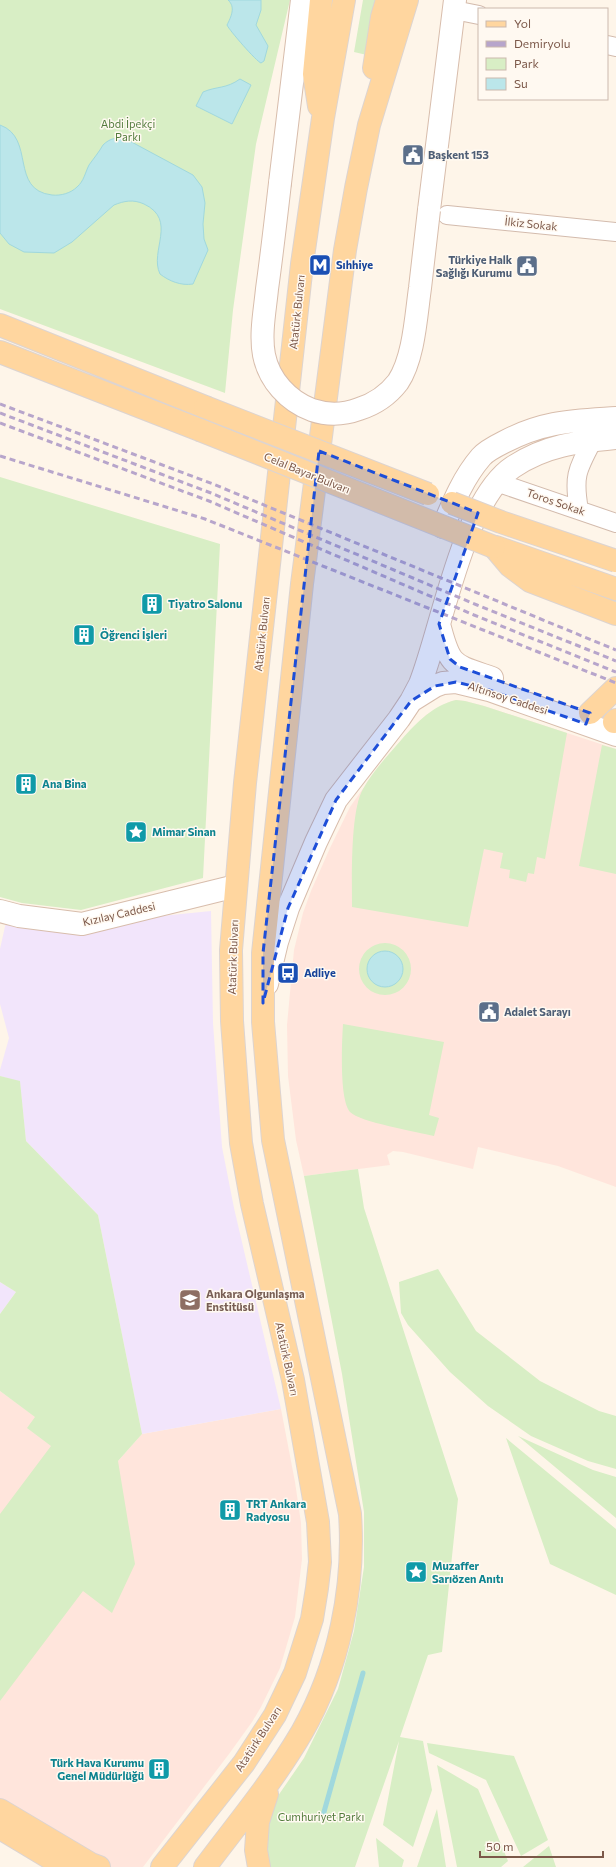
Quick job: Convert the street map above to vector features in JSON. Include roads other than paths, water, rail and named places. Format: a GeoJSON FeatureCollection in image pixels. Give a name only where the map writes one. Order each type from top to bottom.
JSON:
{"type":"FeatureCollection","features":[{"type":"Feature","properties":{"kind":"main road"},"geometry":{"type":"LineString","coordinates":[[302,0],[264,321],[264,355],[269,370],[277,383],[288,396],[299,404],[325,413],[338,414],[367,407],[378,401],[389,392],[398,381],[410,351],[438,213],[455,5]]}},
{"type":"Feature","properties":{"kind":"main road"},"geometry":{"type":"LineString","coordinates":[[321,0],[314,74],[317,100],[322,118]]}},
{"type":"Feature","properties":{"kind":"main road","name":"Atatürk Bulvarı"},"geometry":{"type":"LineString","coordinates":[[162,1867],[244,1763],[275,1715],[295,1673],[312,1619],[320,1562],[318,1522],[293,1380],[252,1204],[241,1143],[232,1021],[231,950],[245,784],[300,285],[322,118],[344,0]]}},
{"type":"Feature","properties":{"kind":"main road"},"geometry":{"type":"LineString","coordinates":[[340,24],[348,0]]}},
{"type":"Feature","properties":{"kind":"main road"},"geometry":{"type":"LineString","coordinates":[[369,125],[374,64],[387,0]]}},
{"type":"Feature","properties":{"kind":"main road"},"geometry":{"type":"LineString","coordinates":[[205,1867],[269,1782],[302,1732],[326,1684],[341,1627],[350,1567],[352,1540],[350,1514],[273,1140],[264,1038],[263,953],[302,584],[345,250],[369,125],[407,0]]}},
{"type":"Feature","properties":{"kind":"main road"},"geometry":{"type":"LineString","coordinates":[[0,325],[205,407],[501,522],[616,561]]}},
{"type":"Feature","properties":{"kind":"main road","name":"Celal Bayar Bulvarı"},"geometry":{"type":"LineString","coordinates":[[0,352],[494,547],[616,589]]}},
{"type":"Feature","properties":{"kind":"main road"},"geometry":{"type":"LineString","coordinates":[[443,527],[452,503],[466,478],[482,456],[498,445],[536,428],[557,422],[616,418]]}},
{"type":"Feature","properties":{"kind":"main road"},"geometry":{"type":"LineString","coordinates":[[263,1003],[277,942],[288,908],[316,842],[336,800],[411,701],[425,671],[458,564],[474,520],[486,497],[496,482],[512,468],[535,455],[569,443],[616,438]]}},
{"type":"Feature","properties":{"kind":"main road"},"geometry":{"type":"LineString","coordinates":[[494,547],[510,566],[530,581],[616,614]]}},
{"type":"Feature","properties":{"kind":"main road","name":"Altınsoy Caddesi"},"geometry":{"type":"LineString","coordinates":[[439,624],[450,658],[460,667],[588,719]]}},
{"type":"Feature","properties":{"kind":"main road","name":"Altınsoy Caddesi"},"geometry":{"type":"LineString","coordinates":[[411,701],[435,686],[443,683],[456,682],[615,726]]}},
{"type":"Feature","properties":{"kind":"main road"},"geometry":{"type":"LineString","coordinates":[[588,719],[616,688]]}},
{"type":"Feature","properties":{"kind":"main road","name":"Kızılay Caddesi"},"geometry":{"type":"LineString","coordinates":[[0,911],[19,916],[82,924],[236,886]]}},
{"type":"Feature","properties":{"kind":"main road"},"geometry":{"type":"LineString","coordinates":[[259,1867],[256,1850],[258,1822],[269,1782]]}},
{"type":"Feature","properties":{"kind":"main road"},"geometry":{"type":"LineString","coordinates":[[0,1810],[91,1864],[99,1867]]}},
{"type":"Feature","properties":{"kind":"main road"},"geometry":{"type":"LineString","coordinates":[[0,1828],[65,1867]]}},
{"type":"Feature","properties":{"kind":"street"},"geometry":{"type":"LineString","coordinates":[[455,5],[478,15]]}},
{"type":"Feature","properties":{"kind":"street","name":"İlkiz Sokak"},"geometry":{"type":"LineString","coordinates":[[438,213],[616,232]]}},
{"type":"Feature","properties":{"kind":"street"},"geometry":{"type":"LineString","coordinates":[[579,510],[575,489],[578,469],[593,440]]}},
{"type":"Feature","properties":{"kind":"street","name":"Toros Sokak"},"geometry":{"type":"LineString","coordinates":[[496,482],[616,523]]}},
{"type":"Feature","properties":{"kind":"water"},"geometry":{"type":"Polygon","coordinates":[[[228,0],[261,0],[261,10],[256,25],[268,46],[264,61],[261,63],[243,46],[227,25],[232,9],[232,6],[228,0]]]}},
{"type":"Feature","properties":{"kind":"water"},"geometry":{"type":"Polygon","coordinates":[[[240,79],[251,85],[232,124],[196,106],[203,92],[226,86],[240,79]]]}},
{"type":"Feature","properties":{"kind":"water"},"geometry":{"type":"Polygon","coordinates":[[[0,125],[11,132],[17,141],[26,174],[31,184],[39,191],[52,195],[66,194],[77,187],[83,180],[89,165],[103,145],[111,139],[117,138],[126,139],[193,175],[202,187],[205,203],[203,224],[204,239],[208,250],[193,284],[175,282],[160,274],[158,256],[161,227],[159,218],[154,211],[144,204],[136,201],[114,205],[72,242],[54,253],[24,252],[9,244],[0,233],[0,125]]]}},
{"type":"Feature","properties":{"kind":"water"},"geometry":{"type":"Polygon","coordinates":[[[385,951],[398,956],[403,969],[398,982],[385,987],[372,982],[367,969],[372,956],[385,951]]]}},
{"type":"Feature","properties":{"kind":"waterway"},"geometry":{"type":"LineString","coordinates":[[322,1819],[363,1673]]}},
{"type":"Feature","properties":{"kind":"railway"},"geometry":{"type":"LineString","coordinates":[[0,404],[213,484],[616,650]]}},
{"type":"Feature","properties":{"kind":"railway"},"geometry":{"type":"LineString","coordinates":[[0,413],[211,493],[477,605],[616,661]]}},
{"type":"Feature","properties":{"kind":"railway"},"geometry":{"type":"LineString","coordinates":[[0,423],[209,501],[474,615],[616,672]]}},
{"type":"Feature","properties":{"kind":"railway"},"geometry":{"type":"LineString","coordinates":[[0,456],[205,519],[616,683]]}},
{"type":"Feature","properties":{"kind":"place","name":"Başkent 153"},"geometry":{"type":"Point","coordinates":[413,155]}},
{"type":"Feature","properties":{"kind":"place","name":"Sıhhiye"},"geometry":{"type":"Point","coordinates":[320,265]}},
{"type":"Feature","properties":{"kind":"place","name":"Türkiye Halk Sağlığı Kurumu"},"geometry":{"type":"Point","coordinates":[527,266]}},
{"type":"Feature","properties":{"kind":"place","name":"Tiyatro Salonu"},"geometry":{"type":"Point","coordinates":[152,604]}},
{"type":"Feature","properties":{"kind":"place","name":"Öğrenci İşleri"},"geometry":{"type":"Point","coordinates":[84,635]}},
{"type":"Feature","properties":{"kind":"place","name":"Ana Bina"},"geometry":{"type":"Point","coordinates":[26,784]}},
{"type":"Feature","properties":{"kind":"place","name":"Mimar Sinan"},"geometry":{"type":"Point","coordinates":[136,832]}},
{"type":"Feature","properties":{"kind":"place","name":"Adliye"},"geometry":{"type":"Point","coordinates":[288,973]}},
{"type":"Feature","properties":{"kind":"place","name":"Adalet Sarayı"},"geometry":{"type":"Point","coordinates":[489,1012]}},
{"type":"Feature","properties":{"kind":"place","name":"Ankara Olgunlaşma Enstitüsü"},"geometry":{"type":"Point","coordinates":[190,1300]}},
{"type":"Feature","properties":{"kind":"place","name":"TRT Ankara Radyosu"},"geometry":{"type":"Point","coordinates":[230,1510]}},
{"type":"Feature","properties":{"kind":"place","name":"Muzaffer Sarıözen Anıtı"},"geometry":{"type":"Point","coordinates":[416,1572]}},
{"type":"Feature","properties":{"kind":"place","name":"Türk Hava Kurumu Genel Müdürlüğü"},"geometry":{"type":"Point","coordinates":[159,1769]}},
{"type":"Feature","properties":{"kind":"park label","name":"Abdi İpekçi Parkı"},"geometry":{"type":"Point","coordinates":[128,130]}},
{"type":"Feature","properties":{"kind":"park label","name":"Cumhuriyet Parkı"},"geometry":{"type":"Point","coordinates":[321,1817]}}]}
